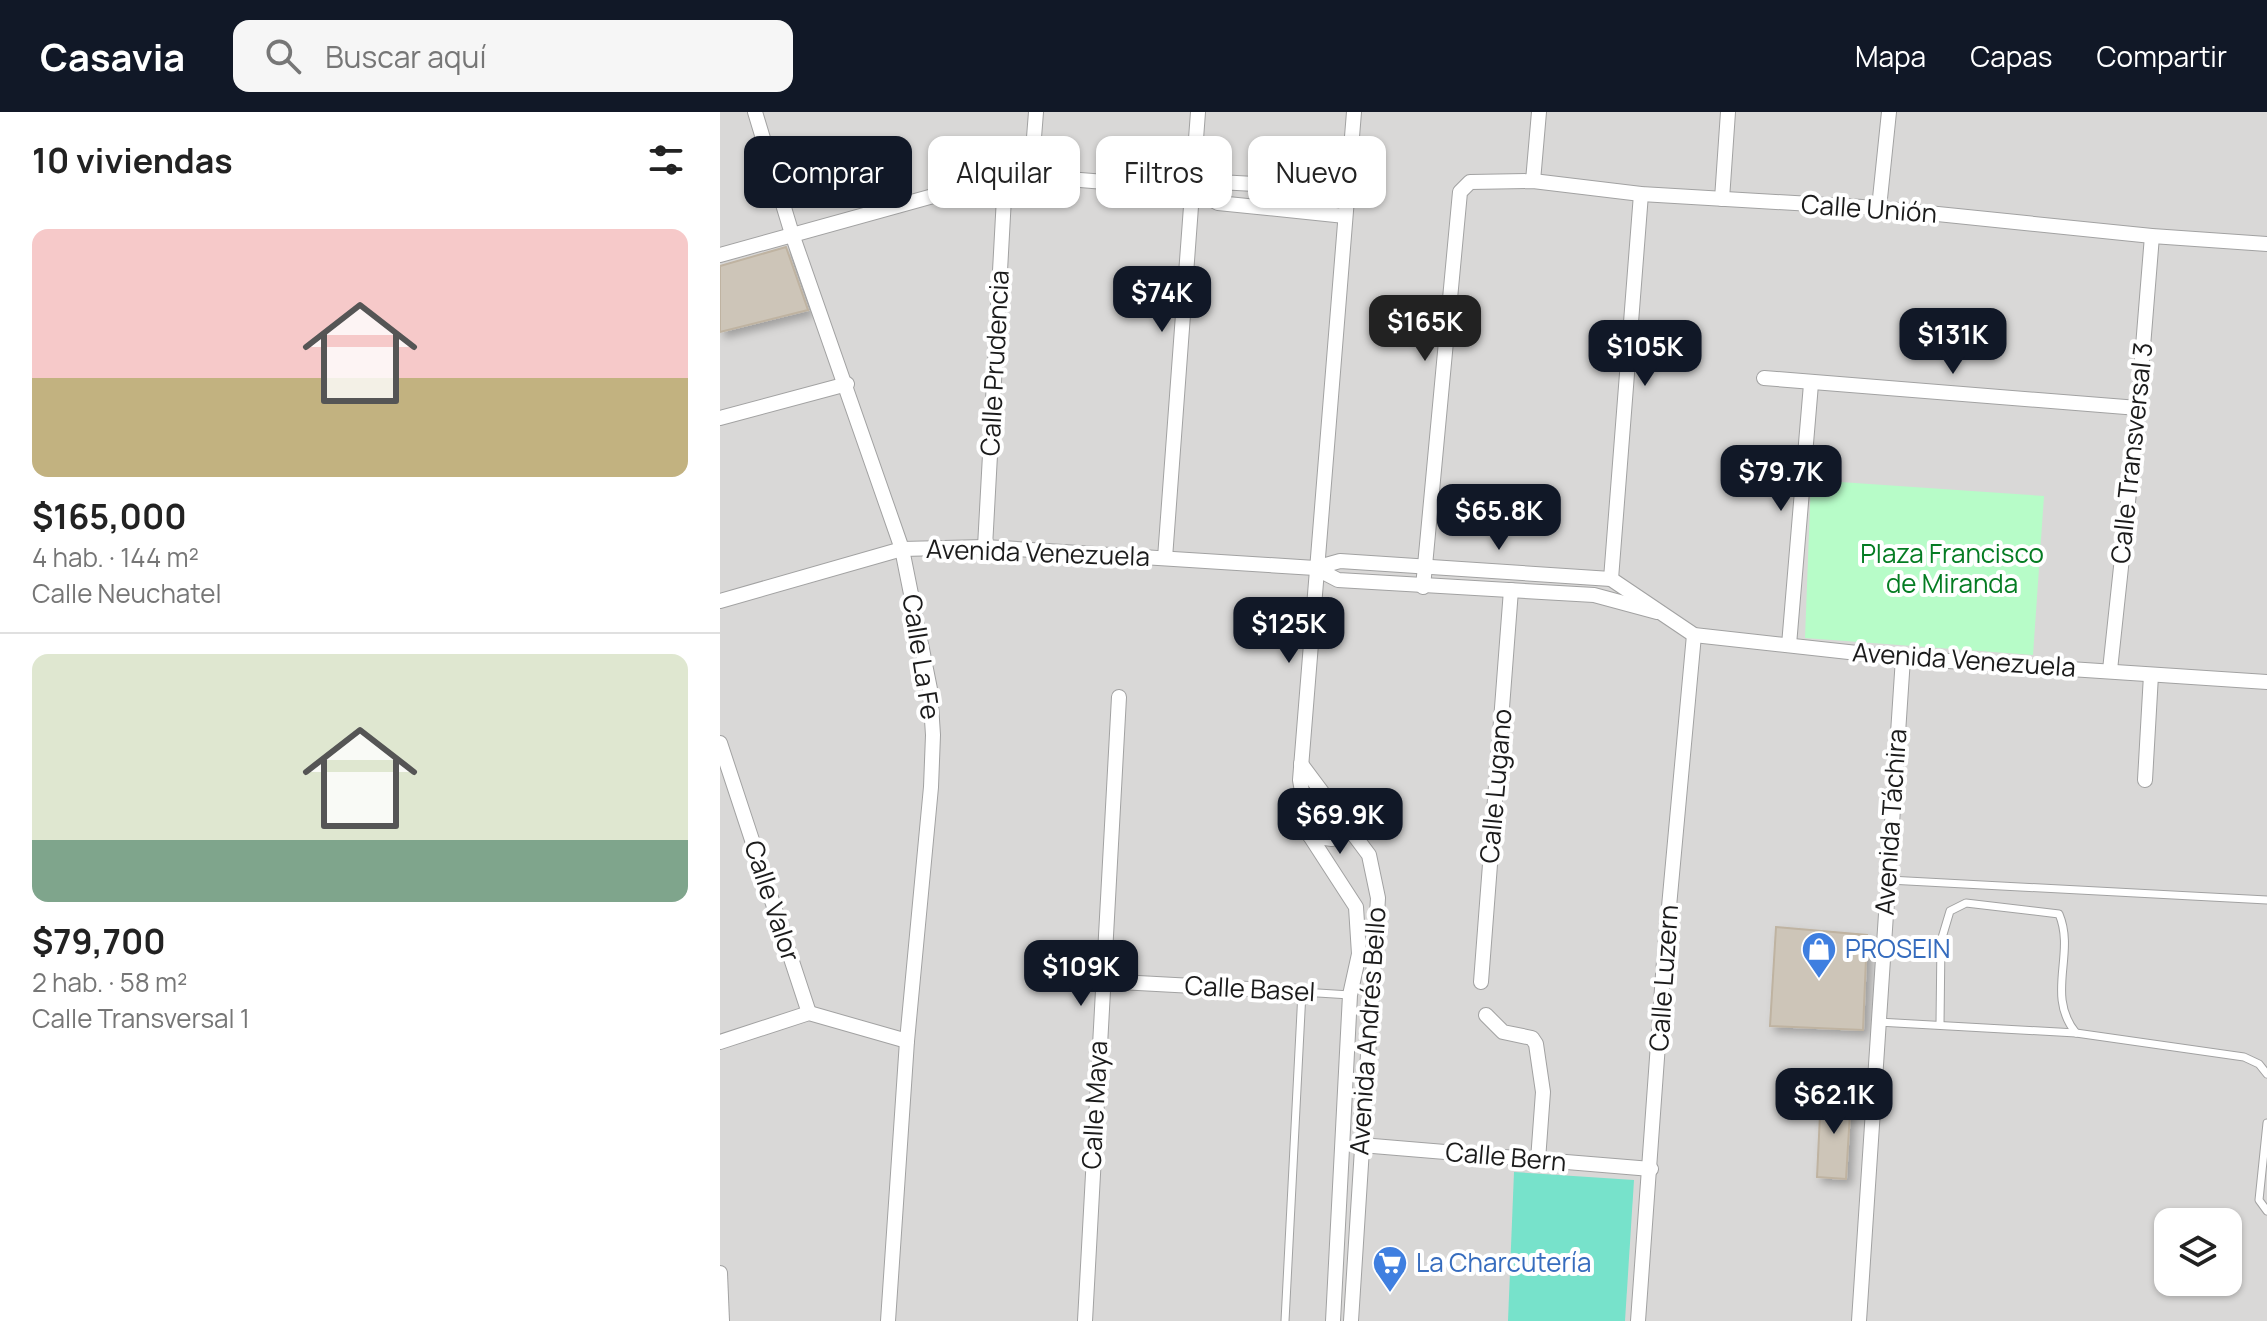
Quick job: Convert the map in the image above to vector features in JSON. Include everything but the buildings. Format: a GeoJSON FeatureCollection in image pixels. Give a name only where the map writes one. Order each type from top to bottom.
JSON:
{"type":"FeatureCollection","features":[{"type":"Feature","properties":{"kind":"street","name":"Calle La Fe"},"geometry":{"type":"LineString","coordinates":[[755,112],[792,234],[847,384],[902,549],[930,689],[933,735],[907,1041],[888,1321]]}},
{"type":"Feature","properties":{"kind":"street"},"geometry":{"type":"LineString","coordinates":[[1034,136],[1036,112]]}},
{"type":"Feature","properties":{"kind":"street"},"geometry":{"type":"LineString","coordinates":[[1196,136],[1198,112]]}},
{"type":"Feature","properties":{"kind":"street","name":"Avenida Andrés Bello"},"geometry":{"type":"LineString","coordinates":[[1352,136],[1354,112]]}},
{"type":"Feature","properties":{"kind":"street"},"geometry":{"type":"LineString","coordinates":[[1533,181],[1539,112]]}},
{"type":"Feature","properties":{"kind":"street"},"geometry":{"type":"LineString","coordinates":[[1722,199],[1728,112]]}},
{"type":"Feature","properties":{"kind":"street"},"geometry":{"type":"LineString","coordinates":[[1879,208],[1889,112]]}},
{"type":"Feature","properties":{"kind":"street","name":"Calle Unión"},"geometry":{"type":"LineString","coordinates":[[1426,565],[1460,192],[1470,182],[1533,181],[1641,194],[1879,208],[2152,236],[2267,244]]}},
{"type":"Feature","properties":{"kind":"street"},"geometry":{"type":"LineString","coordinates":[[1611,579],[1641,194]]}},
{"type":"Feature","properties":{"kind":"street"},"geometry":{"type":"LineString","coordinates":[[720,255],[928,199]]}},
{"type":"Feature","properties":{"kind":"street"},"geometry":{"type":"LineString","coordinates":[[1232,204],[1345,216]]}},
{"type":"Feature","properties":{"kind":"street","name":"Calle Prudencia"},"geometry":{"type":"LineString","coordinates":[[985,547],[1003,208]]}},
{"type":"Feature","properties":{"kind":"street"},"geometry":{"type":"LineString","coordinates":[[1165,558],[1190,208]]}},
{"type":"Feature","properties":{"kind":"street","name":"Avenida Andrés Bello"},"geometry":{"type":"LineString","coordinates":[[1333,1321],[1350,995],[1359,954],[1356,907],[1310,836],[1300,795],[1315,568],[1346,208]]}},
{"type":"Feature","properties":{"kind":"street","name":"Calle Transversal 3"},"geometry":{"type":"LineString","coordinates":[[2110,670],[2138,408],[2152,236]]}},
{"type":"Feature","properties":{"kind":"street"},"geometry":{"type":"LineString","coordinates":[[1764,378],[2138,408]]}},
{"type":"Feature","properties":{"kind":"street"},"geometry":{"type":"LineString","coordinates":[[720,418],[847,384]]}},
{"type":"Feature","properties":{"kind":"street"},"geometry":{"type":"LineString","coordinates":[[1789,645],[1811,384]]}},
{"type":"Feature","properties":{"kind":"street","name":"Avenida Venezuela"},"geometry":{"type":"LineString","coordinates":[[720,601],[902,549],[985,547],[1315,568],[1340,561],[1426,565],[1611,579],[1694,635],[1903,658],[2267,682]]}},
{"type":"Feature","properties":{"kind":"street"},"geometry":{"type":"LineString","coordinates":[[1423,587],[1426,565]]}},
{"type":"Feature","properties":{"kind":"street","name":"Avenida Venezuela"},"geometry":{"type":"LineString","coordinates":[[1315,568],[1338,580],[1594,595],[1668,615]]}},
{"type":"Feature","properties":{"kind":"street","name":"Calle Lugano"},"geometry":{"type":"LineString","coordinates":[[1481,982],[1511,590]]}},
{"type":"Feature","properties":{"kind":"street","name":"Calle Luzern"},"geometry":{"type":"LineString","coordinates":[[1638,1321],[1664,961],[1694,635]]}},
{"type":"Feature","properties":{"kind":"street","name":"Avenida Táchira"},"geometry":{"type":"LineString","coordinates":[[1859,1321],[1876,1022],[1903,658]]}},
{"type":"Feature","properties":{"kind":"street"},"geometry":{"type":"LineString","coordinates":[[2145,780],[2151,675]]}},
{"type":"Feature","properties":{"kind":"street","name":"Calle Maya"},"geometry":{"type":"LineString","coordinates":[[1085,1321],[1101,981],[1119,697]]}},
{"type":"Feature","properties":{"kind":"street","name":"Calle Valor"},"geometry":{"type":"LineString","coordinates":[[720,743],[809,1013]]}},
{"type":"Feature","properties":{"kind":"street","name":"Avenida Andrés Bello"},"geometry":{"type":"LineString","coordinates":[[1301,764],[1330,807],[1369,855],[1378,898],[1351,1321]]}},
{"type":"Feature","properties":{"kind":"street"},"geometry":{"type":"LineString","coordinates":[[1304,814],[1316,806],[1330,807]]}},
{"type":"Feature","properties":{"kind":"street"},"geometry":{"type":"LineString","coordinates":[[1310,836],[1332,839],[1342,822]]}},
{"type":"Feature","properties":{"kind":"street","name":"Calle Basel"},"geometry":{"type":"LineString","coordinates":[[1101,981],[1302,992]]}},
{"type":"Feature","properties":{"kind":"street"},"geometry":{"type":"LineString","coordinates":[[720,1042],[809,1013],[907,1041]]}},
{"type":"Feature","properties":{"kind":"street"},"geometry":{"type":"LineString","coordinates":[[1486,1015],[1503,1032],[1532,1038],[1536,1044],[1543,1092],[1538,1160]]}},
{"type":"Feature","properties":{"kind":"street","name":"Calle Bern"},"geometry":{"type":"LineString","coordinates":[[1361,1145],[1651,1169]]}},
{"type":"Feature","properties":{"kind":"street"},"geometry":{"type":"LineString","coordinates":[[720,1273],[722,1321]]}},
{"type":"Feature","properties":{"kind":"lane"},"geometry":{"type":"LineString","coordinates":[[1887,880],[2267,900]]}},
{"type":"Feature","properties":{"kind":"lane"},"geometry":{"type":"LineString","coordinates":[[1940,1024],[1941,941],[1950,911],[1966,903],[2059,914],[2065,928],[2061,977],[2064,1018],[2076,1033]]}},
{"type":"Feature","properties":{"kind":"lane"},"geometry":{"type":"LineString","coordinates":[[1285,1321],[1302,992]]}},
{"type":"Feature","properties":{"kind":"lane","name":"Calle Basel"},"geometry":{"type":"LineString","coordinates":[[1302,992],[1350,995]]}},
{"type":"Feature","properties":{"kind":"lane"},"geometry":{"type":"LineString","coordinates":[[1876,1022],[2076,1033],[2244,1057],[2259,1064],[2267,1074]]}},
{"type":"Feature","properties":{"kind":"lane"},"geometry":{"type":"LineString","coordinates":[[2267,1123],[2259,1200],[2267,1211]]}},
{"type":"Feature","properties":{"kind":"shaded area"},"geometry":{"type":"Polygon","coordinates":[[[720,112],[2267,112],[2267,1321],[720,1321],[720,112]]]}},
{"type":"Feature","properties":{"kind":"shaded area"},"geometry":{"type":"Polygon","coordinates":[[[1514,1172],[1634,1180],[1625,1321],[1508,1321],[1514,1172]]]}},
{"type":"Feature","properties":{"kind":"green space","name":"Plaza Francisco de Miranda"},"geometry":{"type":"Polygon","coordinates":[[[1811,480],[2044,496],[2033,655],[1805,638],[1811,480]]]}},
{"type":"Feature","properties":{"kind":"place","name":"PROSEIN"},"geometry":{"type":"Point","coordinates":[1819,980]}},
{"type":"Feature","properties":{"kind":"place","name":"La Charcutería"},"geometry":{"type":"Point","coordinates":[1390,1294]}}]}
